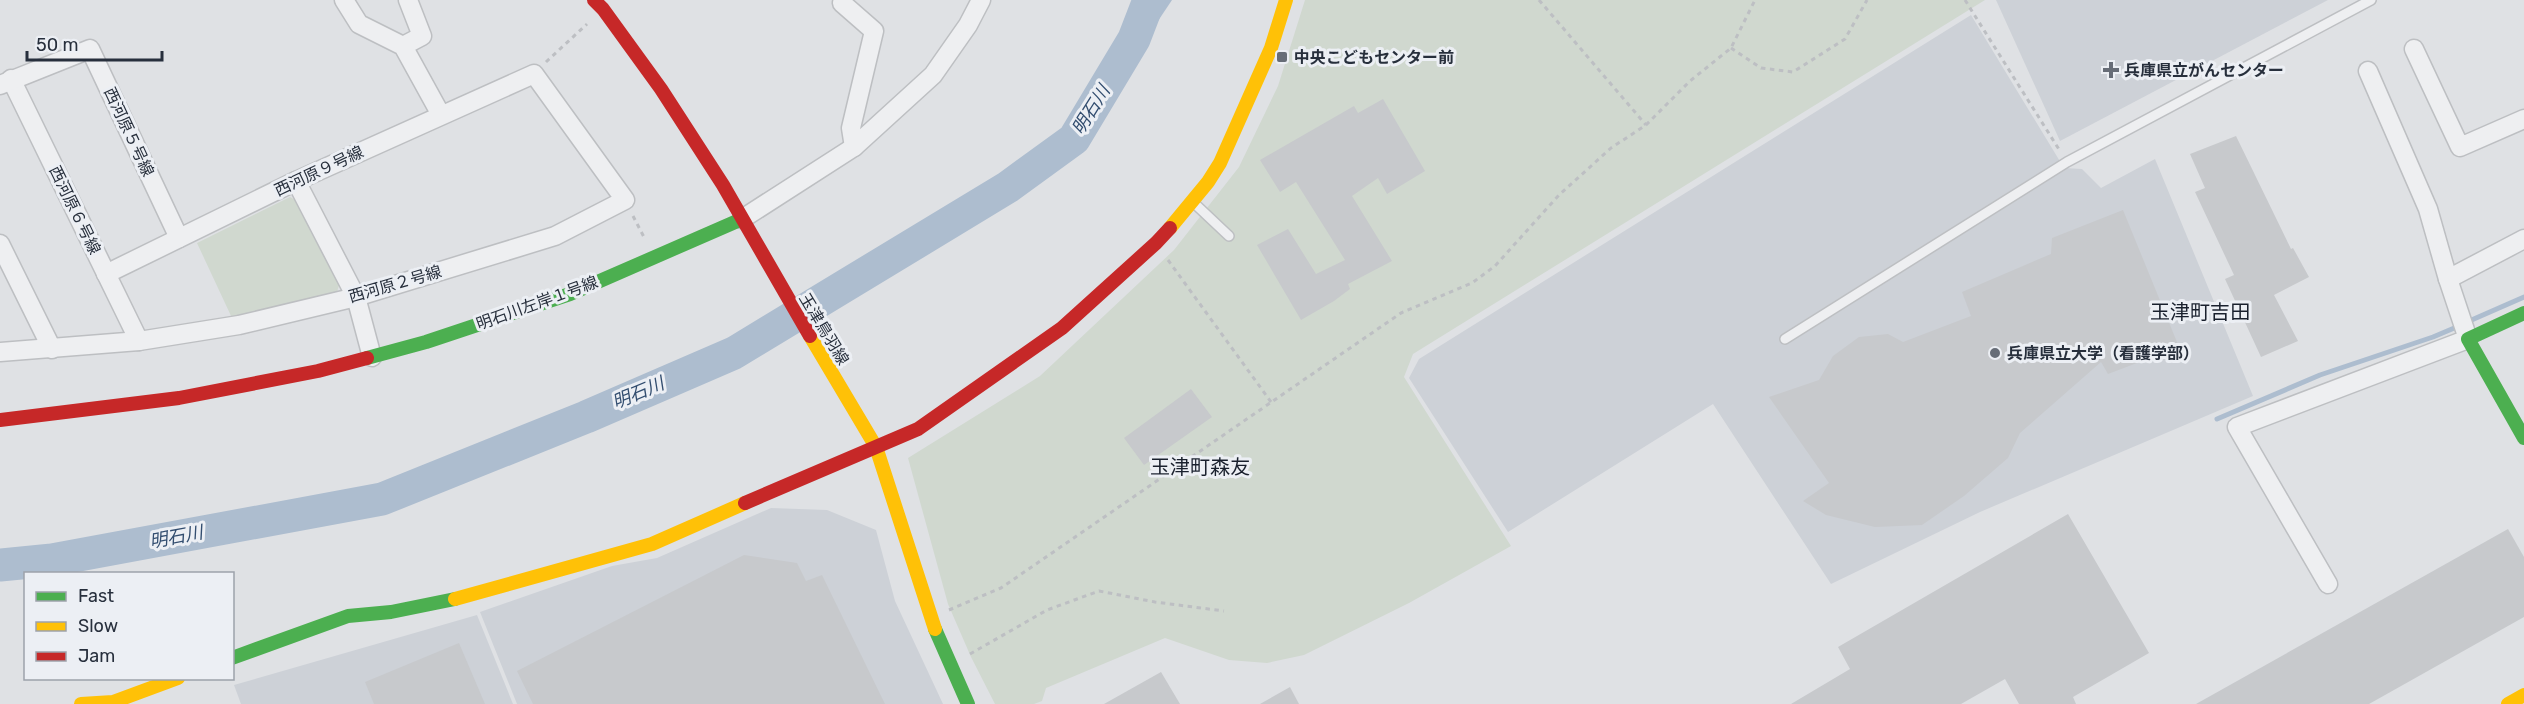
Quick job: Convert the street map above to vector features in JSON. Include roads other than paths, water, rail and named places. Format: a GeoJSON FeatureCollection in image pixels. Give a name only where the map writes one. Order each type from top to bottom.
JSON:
{"type":"FeatureCollection","features":[{"type":"Feature","properties":{"kind":"street"},"geometry":{"type":"LineString","coordinates":[[344,0],[359,24],[403,46],[441,116]]}},
{"type":"Feature","properties":{"kind":"street"},"geometry":{"type":"LineString","coordinates":[[403,46],[422,36],[408,0]]}},
{"type":"Feature","properties":{"kind":"street","name":"明石川左岸１号線"},"geometry":{"type":"LineString","coordinates":[[0,420],[179,398],[318,371],[426,342],[570,294],[742,219],[855,147],[933,75],[968,25],[981,0]]}},
{"type":"Feature","properties":{"kind":"street"},"geometry":{"type":"LineString","coordinates":[[234,657],[348,616],[391,612],[445,602],[652,544],[918,429],[1062,328],[1156,243],[1193,201],[1220,163],[1271,48],[1286,0]]}},
{"type":"Feature","properties":{"kind":"street"},"geometry":{"type":"LineString","coordinates":[[842,3],[874,32],[850,128],[855,147]]}},
{"type":"Feature","properties":{"kind":"street","name":"玉津鳥羽線"},"geometry":{"type":"LineString","coordinates":[[598,5],[661,89],[742,219],[876,447],[930,618],[968,704]]}},
{"type":"Feature","properties":{"kind":"street","name":"西河原５号線"},"geometry":{"type":"LineString","coordinates":[[5,82],[90,49],[179,238]]}},
{"type":"Feature","properties":{"kind":"street"},"geometry":{"type":"LineString","coordinates":[[2414,49],[2460,147],[2524,119]]}},
{"type":"Feature","properties":{"kind":"street"},"geometry":{"type":"LineString","coordinates":[[2368,71],[2428,209],[2468,339],[2524,438]]}},
{"type":"Feature","properties":{"kind":"street","name":"西河原９号線"},"geometry":{"type":"LineString","coordinates":[[106,274],[296,181],[534,74],[625,200]]}},
{"type":"Feature","properties":{"kind":"street","name":"西河原６号線"},"geometry":{"type":"LineString","coordinates":[[5,82],[106,274],[138,341]]}},
{"type":"Feature","properties":{"kind":"street"},"geometry":{"type":"LineString","coordinates":[[296,181],[356,297],[372,357]]}},
{"type":"Feature","properties":{"kind":"street","name":"西河原２号線"},"geometry":{"type":"LineString","coordinates":[[0,352],[138,341],[239,324],[356,297],[555,236],[625,200]]}},
{"type":"Feature","properties":{"kind":"street"},"geometry":{"type":"LineString","coordinates":[[2448,279],[2524,239]]}},
{"type":"Feature","properties":{"kind":"street"},"geometry":{"type":"LineString","coordinates":[[0,244],[52,349]]}},
{"type":"Feature","properties":{"kind":"street"},"geometry":{"type":"LineString","coordinates":[[2328,584],[2237,427],[2468,339],[2524,314]]}},
{"type":"Feature","properties":{"kind":"street"},"geometry":{"type":"LineString","coordinates":[[81,704],[113,702],[173,680]]}},
{"type":"Feature","properties":{"kind":"street"},"geometry":{"type":"LineString","coordinates":[[2508,704],[2524,695]]}},
{"type":"Feature","properties":{"kind":"lane"},"geometry":{"type":"LineString","coordinates":[[1785,339],[2067,162],[2371,0]]}},
{"type":"Feature","properties":{"kind":"lane"},"geometry":{"type":"LineString","coordinates":[[1193,201],[1229,236]]}},
{"type":"Feature","properties":{"kind":"water"},"geometry":{"type":"Polygon","coordinates":[[[1136,0],[1172,0],[1091,121],[1104,64],[1136,0]]]}},
{"type":"Feature","properties":{"kind":"waterway","name":"明石川"},"geometry":{"type":"LineString","coordinates":[[0,565],[52,560],[382,499],[586,417],[734,353],[1008,187],[1074,139],[1134,39],[1149,0]]}},
{"type":"Feature","properties":{"kind":"waterway"},"geometry":{"type":"LineString","coordinates":[[2467,322],[2524,297]]}},
{"type":"Feature","properties":{"kind":"waterway"},"geometry":{"type":"LineString","coordinates":[[2217,419],[2320,375],[2459,326]]}},
{"type":"Feature","properties":{"kind":"place","name":"中央こどもセンター前"},"geometry":{"type":"Point","coordinates":[1282,57]}},
{"type":"Feature","properties":{"kind":"place","name":"兵庫県立がんセンター"},"geometry":{"type":"Point","coordinates":[2111,70]}},
{"type":"Feature","properties":{"kind":"place","name":"兵庫県立大学（看護学部）"},"geometry":{"type":"Point","coordinates":[1995,353]}},
{"type":"Feature","properties":{"kind":"district","name":"玉津町吉田"},"geometry":{"type":"Point","coordinates":[2200,312]}},
{"type":"Feature","properties":{"kind":"district","name":"玉津町森友"},"geometry":{"type":"Point","coordinates":[1200,467]}}]}
